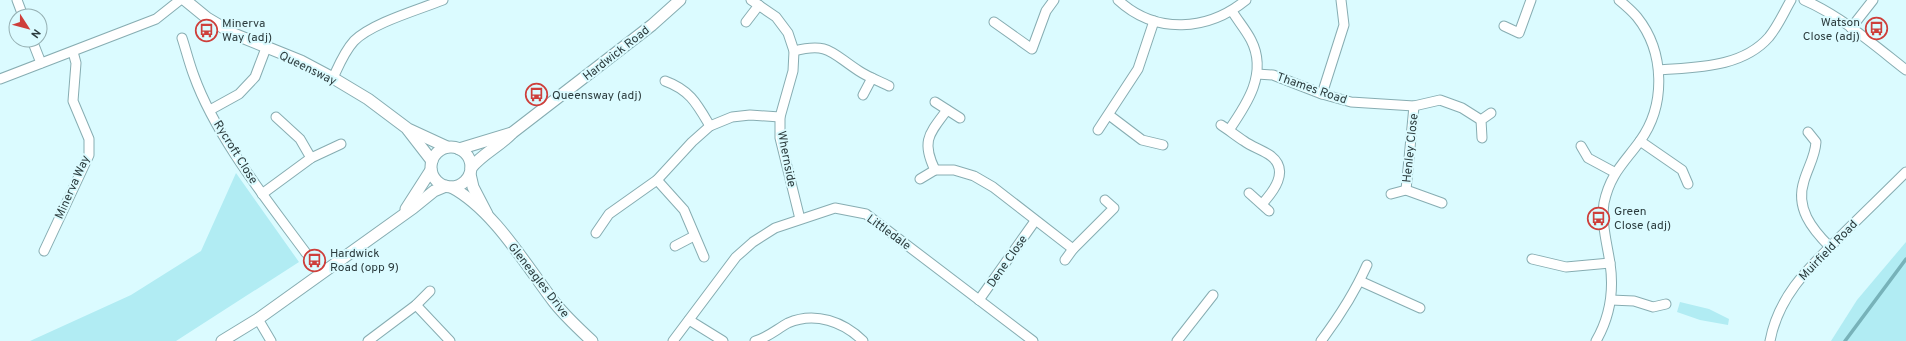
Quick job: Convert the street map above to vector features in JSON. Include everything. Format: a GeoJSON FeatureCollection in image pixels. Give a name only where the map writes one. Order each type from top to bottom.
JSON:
{"type":"FeatureCollection","features":[{"type":"Feature","properties":{"kind":"street"},"geometry":{"type":"LineString","coordinates":[[0,79],[156,19],[180,0]]}},
{"type":"Feature","properties":{"kind":"street","name":"Queensway"},"geometry":{"type":"LineString","coordinates":[[185,0],[207,18],[234,34],[301,61],[333,78],[368,99],[408,129],[447,148]]}},
{"type":"Feature","properties":{"kind":"street"},"geometry":{"type":"LineString","coordinates":[[333,78],[344,54],[366,31],[443,0]]}},
{"type":"Feature","properties":{"kind":"street","name":"Hardwick Road"},"geometry":{"type":"LineString","coordinates":[[470,171],[478,160],[501,144],[512,133],[652,25],[680,0]]}},
{"type":"Feature","properties":{"kind":"street"},"geometry":{"type":"LineString","coordinates":[[994,22],[1032,49],[1046,11],[1054,0]]}},
{"type":"Feature","properties":{"kind":"street"},"geometry":{"type":"LineString","coordinates":[[1118,0],[1139,15],[1154,21],[1174,25],[1191,24],[1212,20],[1232,12],[1246,0]]}},
{"type":"Feature","properties":{"kind":"street"},"geometry":{"type":"LineString","coordinates":[[1322,94],[1344,25],[1341,0]]}},
{"type":"Feature","properties":{"kind":"street"},"geometry":{"type":"LineString","coordinates":[[1504,26],[1519,33],[1530,8],[1531,0]]}},
{"type":"Feature","properties":{"kind":"street"},"geometry":{"type":"LineString","coordinates":[[1596,341],[1604,328],[1611,300],[1610,263],[1604,233],[1604,203],[1614,172],[1640,141],[1652,122],[1659,98],[1659,70],[1650,40],[1640,23],[1619,0]]}},
{"type":"Feature","properties":{"kind":"street"},"geometry":{"type":"LineString","coordinates":[[1659,70],[1705,66],[1728,62],[1751,52],[1768,37],[1791,0]]}},
{"type":"Feature","properties":{"kind":"street"},"geometry":{"type":"LineString","coordinates":[[1804,0],[1816,5],[1851,28],[1906,70]]}},
{"type":"Feature","properties":{"kind":"street"},"geometry":{"type":"LineString","coordinates":[[1851,28],[1873,0]]}},
{"type":"Feature","properties":{"kind":"street","name":"Whernside"},"geometry":{"type":"LineString","coordinates":[[746,22],[755,2],[776,17],[788,33],[794,51],[793,72],[780,117],[780,138],[800,219]]}},
{"type":"Feature","properties":{"kind":"street"},"geometry":{"type":"LineString","coordinates":[[1229,130],[1245,107],[1253,90],[1257,74],[1256,56],[1251,40],[1232,12]]}},
{"type":"Feature","properties":{"kind":"street"},"geometry":{"type":"LineString","coordinates":[[1098,130],[1138,69],[1154,21]]}},
{"type":"Feature","properties":{"kind":"street","name":"Rycroft Close"},"geometry":{"type":"LineString","coordinates":[[182,38],[194,77],[230,146],[262,194],[306,253]]}},
{"type":"Feature","properties":{"kind":"street"},"geometry":{"type":"LineString","coordinates":[[794,51],[812,47],[824,48],[837,54],[859,71],[889,86]]}},
{"type":"Feature","properties":{"kind":"street"},"geometry":{"type":"LineString","coordinates":[[35,48],[41,63]]}},
{"type":"Feature","properties":{"kind":"street","name":"Rycroft Close"},"geometry":{"type":"LineString","coordinates":[[210,110],[239,94],[254,77],[266,48]]}},
{"type":"Feature","properties":{"kind":"street","name":"Minerva Way"},"geometry":{"type":"LineString","coordinates":[[44,251],[89,154],[89,139],[73,101],[76,63],[73,52]]}},
{"type":"Feature","properties":{"kind":"street","name":"Thames Road"},"geometry":{"type":"LineString","coordinates":[[1257,74],[1273,75],[1322,94],[1351,102],[1414,106],[1440,100],[1462,108],[1481,120]]}},
{"type":"Feature","properties":{"kind":"street"},"geometry":{"type":"LineString","coordinates":[[863,95],[872,78]]}},
{"type":"Feature","properties":{"kind":"street"},"geometry":{"type":"LineString","coordinates":[[665,81],[680,86],[697,103],[710,126]]}},
{"type":"Feature","properties":{"kind":"street"},"geometry":{"type":"LineString","coordinates":[[935,102],[960,118]]}},
{"type":"Feature","properties":{"kind":"street","name":"Henley Close"},"geometry":{"type":"LineString","coordinates":[[1406,190],[1414,106]]}},
{"type":"Feature","properties":{"kind":"street"},"geometry":{"type":"LineString","coordinates":[[935,170],[928,156],[927,142],[935,126],[947,110]]}},
{"type":"Feature","properties":{"kind":"street"},"geometry":{"type":"LineString","coordinates":[[1482,138],[1481,120],[1491,113]]}},
{"type":"Feature","properties":{"kind":"street"},"geometry":{"type":"LineString","coordinates":[[596,232],[609,214],[656,180],[692,142],[710,126],[732,117],[750,115],[780,117]]}},
{"type":"Feature","properties":{"kind":"street"},"geometry":{"type":"LineString","coordinates":[[1109,115],[1142,140],[1163,146]]}},
{"type":"Feature","properties":{"kind":"street"},"geometry":{"type":"LineString","coordinates":[[276,117],[300,139],[311,158]]}},
{"type":"Feature","properties":{"kind":"street"},"geometry":{"type":"LineString","coordinates":[[1221,125],[1244,141],[1271,156],[1276,162],[1279,174],[1278,183],[1262,204]]}},
{"type":"Feature","properties":{"kind":"street","name":"Queensway"},"geometry":{"type":"LineString","coordinates":[[408,129],[432,166]]}},
{"type":"Feature","properties":{"kind":"street"},"geometry":{"type":"LineString","coordinates":[[1808,132],[1816,142],[1816,147],[1804,182],[1803,210],[1808,223],[1830,247]]}},
{"type":"Feature","properties":{"kind":"street","name":"Hardwick Road"},"geometry":{"type":"LineString","coordinates":[[459,149],[512,133]]}},
{"type":"Feature","properties":{"kind":"street"},"geometry":{"type":"LineString","coordinates":[[1640,141],[1682,170],[1688,184]]}},
{"type":"Feature","properties":{"kind":"street","name":"Rycroft Close"},"geometry":{"type":"LineString","coordinates":[[262,194],[311,158],[341,144]]}},
{"type":"Feature","properties":{"kind":"street"},"geometry":{"type":"LineString","coordinates":[[1581,146],[1588,158],[1614,172]]}},
{"type":"Feature","properties":{"kind":"street"},"geometry":{"type":"LineString","coordinates":[[222,341],[258,319],[402,215],[434,191],[449,186],[462,184],[470,171],[468,157],[459,149],[447,148],[437,153],[432,166],[402,215]]}},
{"type":"Feature","properties":{"kind":"street"},"geometry":{"type":"LineString","coordinates":[[432,166],[436,180],[449,186]]}},
{"type":"Feature","properties":{"kind":"street"},"geometry":{"type":"LineString","coordinates":[[920,179],[935,170],[954,170],[974,176],[993,187],[1073,249]]}},
{"type":"Feature","properties":{"kind":"street","name":"Gleneagles Drive"},"geometry":{"type":"LineString","coordinates":[[470,171],[473,187],[488,216]]}},
{"type":"Feature","properties":{"kind":"street","name":"Muirfield Road"},"geometry":{"type":"LineString","coordinates":[[1770,341],[1772,330],[1790,291],[1806,269],[1906,172]]}},
{"type":"Feature","properties":{"kind":"street"},"geometry":{"type":"LineString","coordinates":[[656,180],[684,210],[704,257]]}},
{"type":"Feature","properties":{"kind":"street","name":"Gleneagles Drive"},"geometry":{"type":"LineString","coordinates":[[449,186],[465,194],[488,216],[555,304],[592,341]]}},
{"type":"Feature","properties":{"kind":"street","name":"Henley Close"},"geometry":{"type":"LineString","coordinates":[[1391,194],[1406,190],[1442,203]]}},
{"type":"Feature","properties":{"kind":"street"},"geometry":{"type":"LineString","coordinates":[[1248,193],[1268,211]]}},
{"type":"Feature","properties":{"kind":"street"},"geometry":{"type":"LineString","coordinates":[[1065,260],[1073,249],[1114,208],[1105,200]]}},
{"type":"Feature","properties":{"kind":"street","name":"Littledale"},"geometry":{"type":"LineString","coordinates":[[673,341],[736,258],[753,242],[775,228],[835,208],[866,214],[1033,341]]}},
{"type":"Feature","properties":{"kind":"street","name":"Dene Close"},"geometry":{"type":"LineString","coordinates":[[979,300],[1035,221]]}},
{"type":"Feature","properties":{"kind":"street"},"geometry":{"type":"LineString","coordinates":[[675,246],[694,236]]}},
{"type":"Feature","properties":{"kind":"street"},"geometry":{"type":"LineString","coordinates":[[1532,259],[1566,267],[1610,263]]}},
{"type":"Feature","properties":{"kind":"street"},"geometry":{"type":"LineString","coordinates":[[1321,341],[1360,281],[1367,265]]}},
{"type":"Feature","properties":{"kind":"street"},"geometry":{"type":"LineString","coordinates":[[1360,281],[1420,308]]}},
{"type":"Feature","properties":{"kind":"street"},"geometry":{"type":"LineString","coordinates":[[368,341],[416,305],[430,291]]}},
{"type":"Feature","properties":{"kind":"street"},"geometry":{"type":"LineString","coordinates":[[1182,339],[1213,295]]}},
{"type":"Feature","properties":{"kind":"street"},"geometry":{"type":"LineString","coordinates":[[1611,300],[1634,301],[1653,307],[1666,304]]}},
{"type":"Feature","properties":{"kind":"street"},"geometry":{"type":"LineString","coordinates":[[416,305],[450,341]]}},
{"type":"Feature","properties":{"kind":"street"},"geometry":{"type":"LineString","coordinates":[[757,341],[790,323],[817,318],[845,326],[863,341]]}},
{"type":"Feature","properties":{"kind":"street"},"geometry":{"type":"LineString","coordinates":[[258,319],[271,341]]}},
{"type":"Feature","properties":{"kind":"street"},"geometry":{"type":"LineString","coordinates":[[689,320],[723,341]]}},
{"type":"Feature","properties":{"kind":"shaded area"},"geometry":{"type":"Polygon","coordinates":[[[236,173],[299,262],[176,341],[30,341],[131,295],[201,251],[236,173]]]}},
{"type":"Feature","properties":{"kind":"shaded area"},"geometry":{"type":"Polygon","coordinates":[[[1906,242],[1906,341],[1831,341],[1857,300],[1906,242]]]}},
{"type":"Feature","properties":{"kind":"shaded area"},"geometry":{"type":"Polygon","coordinates":[[[1680,302],[1709,309],[1729,319],[1728,325],[1700,320],[1677,312],[1680,302]]]}},
{"type":"Feature","properties":{"kind":"waterway"},"geometry":{"type":"LineString","coordinates":[[1845,341],[1906,259]]}},
{"type":"Feature","properties":{"kind":"place","name":"Watson Close (adj)"},"geometry":{"type":"Point","coordinates":[1876,29]}},
{"type":"Feature","properties":{"kind":"place","name":"Minerva Way (adj)"},"geometry":{"type":"Point","coordinates":[206,30]}},
{"type":"Feature","properties":{"kind":"place","name":"Queensway (adj)"},"geometry":{"type":"Point","coordinates":[536,95]}},
{"type":"Feature","properties":{"kind":"place","name":"Green Close (adj)"},"geometry":{"type":"Point","coordinates":[1598,218]}},
{"type":"Feature","properties":{"kind":"place","name":"Hardwick Road (opp 9)"},"geometry":{"type":"Point","coordinates":[315,260]}}]}
